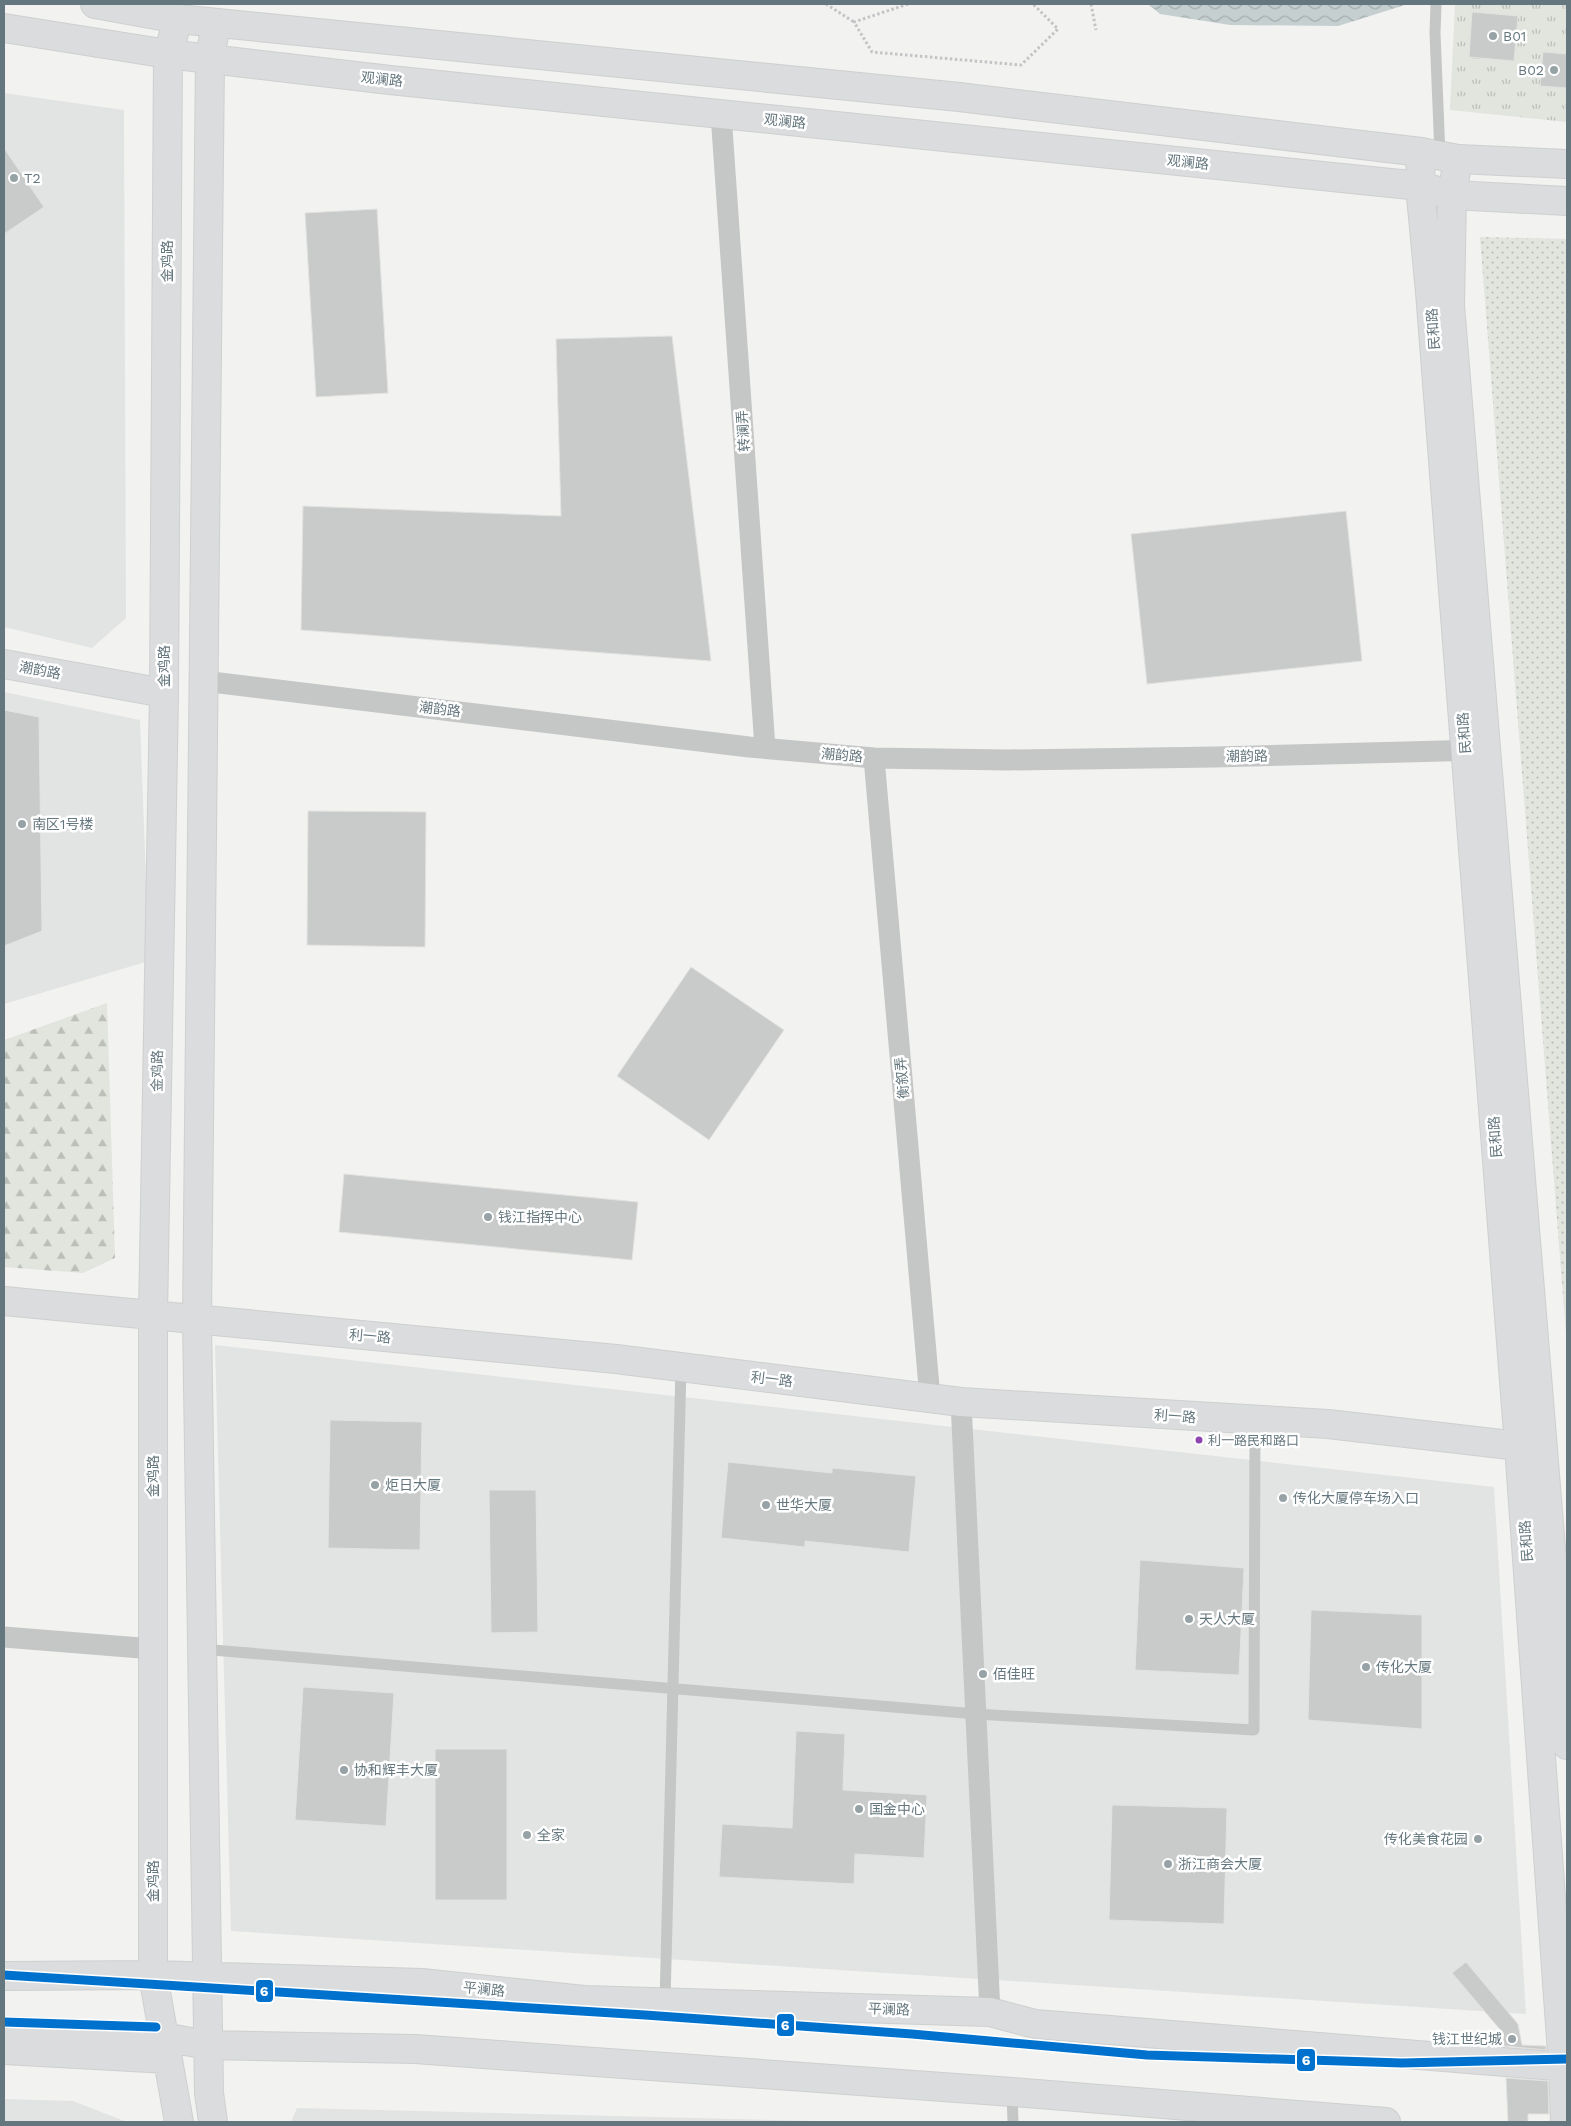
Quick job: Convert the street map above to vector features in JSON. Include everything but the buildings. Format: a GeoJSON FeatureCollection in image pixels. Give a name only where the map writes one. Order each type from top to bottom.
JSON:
{"type":"FeatureCollection","features":[{"type":"Feature","properties":{"kind":"main road"},"geometry":{"type":"LineString","coordinates":[[95,4],[178,11],[216,23],[959,97],[1440,156],[1567,164]]}},
{"type":"Feature","properties":{"kind":"main road","name":"金鸡路"},"geometry":{"type":"LineString","coordinates":[[178,11],[168,54],[164,693],[153,1316],[153,1975],[179,2122]]}},
{"type":"Feature","properties":{"kind":"main road"},"geometry":{"type":"LineString","coordinates":[[213,2122],[209,2093],[208,2045],[197,1320],[210,58],[216,23]]}},
{"type":"Feature","properties":{"kind":"main road","name":"观澜路"},"geometry":{"type":"LineString","coordinates":[[4,28],[168,54],[390,80],[1420,186],[1452,195],[1567,201]]}},
{"type":"Feature","properties":{"kind":"main road","name":"民和路"},"geometry":{"type":"LineString","coordinates":[[1440,156],[1420,186],[1476,751]]}},
{"type":"Feature","properties":{"kind":"main road","name":"民和路"},"geometry":{"type":"LineString","coordinates":[[1440,156],[1452,195],[1450,305],[1476,751],[1530,1445],[1565,2067],[1565,2122]]}},
{"type":"Feature","properties":{"kind":"main road","name":"潮韵路"},"geometry":{"type":"LineString","coordinates":[[4,664],[164,693]]}},
{"type":"Feature","properties":{"kind":"main road","name":"利一路"},"geometry":{"type":"LineString","coordinates":[[4,1301],[616,1359],[961,1402],[1328,1424],[1530,1445]]}},
{"type":"Feature","properties":{"kind":"main road","name":"民和路"},"geometry":{"type":"LineString","coordinates":[[1530,1445],[1567,1745]]}},
{"type":"Feature","properties":{"kind":"main road","name":"平澜路"},"geometry":{"type":"LineString","coordinates":[[4,1976],[153,1975],[422,1982],[584,2000],[990,2012],[1035,2024],[1565,2067]]}},
{"type":"Feature","properties":{"kind":"main road"},"geometry":{"type":"LineString","coordinates":[[4,2032],[165,2048]]}},
{"type":"Feature","properties":{"kind":"main road"},"geometry":{"type":"LineString","coordinates":[[4,2050],[165,2048],[208,2045],[415,2050],[1012,2092],[1228,2116],[1386,2122]]}},
{"type":"Feature","properties":{"kind":"street","name":"转澜弄"},"geometry":{"type":"LineString","coordinates":[[721,114],[765,748]]}},
{"type":"Feature","properties":{"kind":"street","name":"潮韵路"},"geometry":{"type":"LineString","coordinates":[[203,681],[765,748],[874,758],[1008,760],[1476,751]]}},
{"type":"Feature","properties":{"kind":"street","name":"衡叙弄"},"geometry":{"type":"LineString","coordinates":[[874,758],[930,1398]]}},
{"type":"Feature","properties":{"kind":"street"},"geometry":{"type":"LineString","coordinates":[[961,1402],[990,2012]]}},
{"type":"Feature","properties":{"kind":"street"},"geometry":{"type":"LineString","coordinates":[[4,1637],[153,1649]]}},
{"type":"Feature","properties":{"kind":"lane"},"geometry":{"type":"LineString","coordinates":[[1436,4],[1435,34],[1440,156]]}},
{"type":"Feature","properties":{"kind":"lane"},"geometry":{"type":"LineString","coordinates":[[666,2002],[681,1367]]}},
{"type":"Feature","properties":{"kind":"lane"},"geometry":{"type":"LineString","coordinates":[[201,1649],[976,1714],[1254,1730],[1255,1421]]}},
{"type":"Feature","properties":{"kind":"lane"},"geometry":{"type":"LineString","coordinates":[[1012,2092],[1013,2122]]}},
{"type":"Feature","properties":{"kind":"path"},"geometry":{"type":"LineString","coordinates":[[826,4],[854,22],[872,52],[1021,66],[1058,29],[1033,4]]}},
{"type":"Feature","properties":{"kind":"path"},"geometry":{"type":"LineString","coordinates":[[854,22],[908,4]]}},
{"type":"Feature","properties":{"kind":"path"},"geometry":{"type":"LineString","coordinates":[[1091,4],[1096,30]]}},
{"type":"Feature","properties":{"kind":"shaded area"},"geometry":{"type":"Polygon","coordinates":[[[4,93],[124,110],[126,618],[92,648],[4,627],[4,93]]]}},
{"type":"Feature","properties":{"kind":"shaded area"},"geometry":{"type":"Polygon","coordinates":[[[4,692],[140,720],[149,961],[4,1004],[4,692]]]}},
{"type":"Feature","properties":{"kind":"shaded area"},"geometry":{"type":"Polygon","coordinates":[[[215,1345],[1494,1487],[1526,2014],[231,1931],[215,1345]]]}},
{"type":"Feature","properties":{"kind":"shaded area"},"geometry":{"type":"Polygon","coordinates":[[[4,2099],[73,2101],[127,2122],[4,2122],[4,2099]]]}},
{"type":"Feature","properties":{"kind":"shaded area"},"geometry":{"type":"Polygon","coordinates":[[[297,2108],[857,2122],[291,2122],[297,2108]]]}},
{"type":"Feature","properties":{"kind":"green space"},"geometry":{"type":"Polygon","coordinates":[[[1455,4],[1567,4],[1567,122],[1450,110],[1455,4]]]}},
{"type":"Feature","properties":{"kind":"green space"},"geometry":{"type":"Polygon","coordinates":[[[1480,237],[1567,239],[1567,1347],[1480,237]]]}},
{"type":"Feature","properties":{"kind":"green space"},"geometry":{"type":"Polygon","coordinates":[[[107,1003],[115,1258],[83,1273],[4,1267],[4,1040],[107,1003]]]}},
{"type":"Feature","properties":{"kind":"water"},"geometry":{"type":"Polygon","coordinates":[[[1148,4],[1408,4],[1338,26],[1230,25],[1160,14],[1148,4]]]}},
{"type":"Feature","properties":{"kind":"transit line","name":"6"},"geometry":{"type":"LineString","coordinates":[[4,1975],[645,2015],[912,2034],[1147,2055],[1402,2063],[1567,2059]]}},
{"type":"Feature","properties":{"kind":"transit line","name":"6"},"geometry":{"type":"LineString","coordinates":[[4,2022],[156,2027]]}},
{"type":"Feature","properties":{"kind":"place","name":"B01"},"geometry":{"type":"Point","coordinates":[1493,36]}},
{"type":"Feature","properties":{"kind":"place","name":"B02"},"geometry":{"type":"Point","coordinates":[1554,70]}},
{"type":"Feature","properties":{"kind":"place","name":"T2"},"geometry":{"type":"Point","coordinates":[14,178]}},
{"type":"Feature","properties":{"kind":"place","name":"南区1号楼"},"geometry":{"type":"Point","coordinates":[22,824]}},
{"type":"Feature","properties":{"kind":"place","name":"钱江指挥中心"},"geometry":{"type":"Point","coordinates":[488,1217]}},
{"type":"Feature","properties":{"kind":"place","name":"利一路民和路口"},"geometry":{"type":"Point","coordinates":[1199,1440]}},
{"type":"Feature","properties":{"kind":"place","name":"炬日大厦"},"geometry":{"type":"Point","coordinates":[375,1485]}},
{"type":"Feature","properties":{"kind":"place","name":"传化大厦停车场入口"},"geometry":{"type":"Point","coordinates":[1283,1498]}},
{"type":"Feature","properties":{"kind":"place","name":"世华大厦"},"geometry":{"type":"Point","coordinates":[766,1505]}},
{"type":"Feature","properties":{"kind":"place","name":"天人大厦"},"geometry":{"type":"Point","coordinates":[1189,1619]}},
{"type":"Feature","properties":{"kind":"place","name":"传化大厦"},"geometry":{"type":"Point","coordinates":[1366,1667]}},
{"type":"Feature","properties":{"kind":"place","name":"佰佳旺"},"geometry":{"type":"Point","coordinates":[983,1674]}},
{"type":"Feature","properties":{"kind":"place","name":"协和辉丰大厦"},"geometry":{"type":"Point","coordinates":[344,1770]}},
{"type":"Feature","properties":{"kind":"place","name":"国金中心"},"geometry":{"type":"Point","coordinates":[859,1809]}},
{"type":"Feature","properties":{"kind":"place","name":"全家"},"geometry":{"type":"Point","coordinates":[527,1835]}},
{"type":"Feature","properties":{"kind":"place","name":"传化美食花园"},"geometry":{"type":"Point","coordinates":[1478,1839]}},
{"type":"Feature","properties":{"kind":"place","name":"浙江商会大厦"},"geometry":{"type":"Point","coordinates":[1168,1864]}},
{"type":"Feature","properties":{"kind":"place","name":"钱江世纪城"},"geometry":{"type":"Point","coordinates":[1512,2039]}}]}
